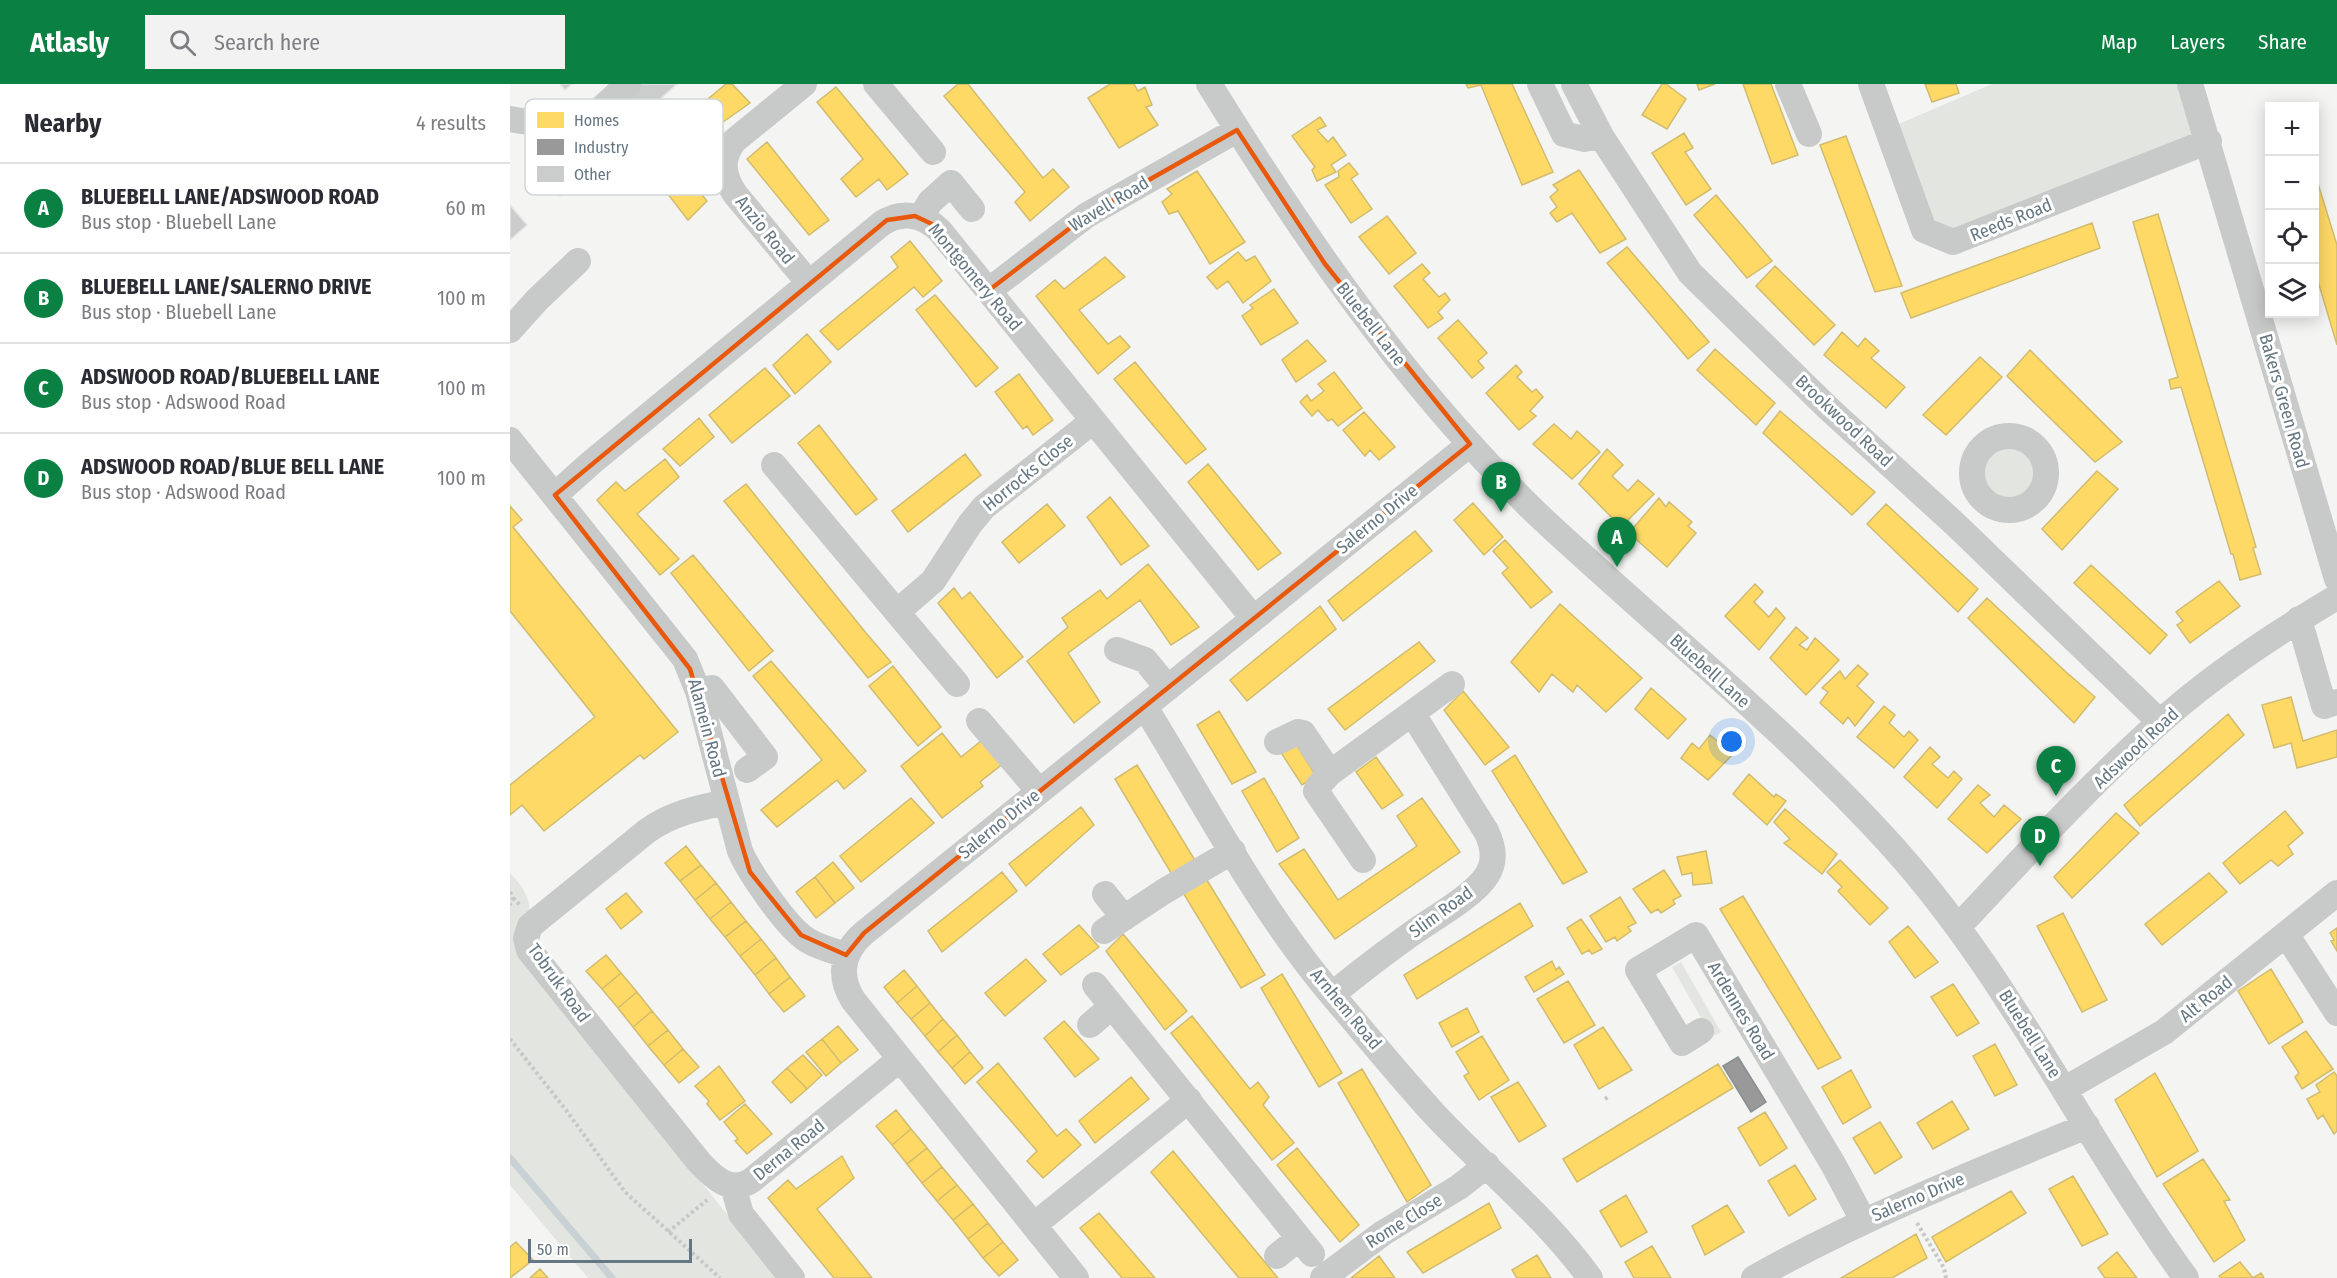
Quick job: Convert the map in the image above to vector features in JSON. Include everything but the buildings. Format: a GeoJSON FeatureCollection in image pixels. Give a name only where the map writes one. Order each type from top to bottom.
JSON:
{"type":"FeatureCollection","features":[{"type":"Feature","properties":{"kind":"street"},"geometry":{"type":"LineString","coordinates":[[611,99],[628,84]]}},
{"type":"Feature","properties":{"kind":"street","name":"Anzio Road"},"geometry":{"type":"LineString","coordinates":[[804,84],[730,147],[724,163],[725,172],[735,194],[809,283]]}},
{"type":"Feature","properties":{"kind":"street"},"geometry":{"type":"LineString","coordinates":[[876,84],[933,152]]}},
{"type":"Feature","properties":{"kind":"street","name":"Bluebell Lane"},"geometry":{"type":"LineString","coordinates":[[1209,84],[1293,218],[1367,321],[1470,444],[1530,507],[1783,737],[1855,807],[1902,857],[1958,927],[2013,1004],[2149,1226],[2186,1278]]}},
{"type":"Feature","properties":{"kind":"street"},"geometry":{"type":"LineString","coordinates":[[1540,84],[1564,134],[1584,139],[1601,136]]}},
{"type":"Feature","properties":{"kind":"street","name":"Brookwood Road"},"geometry":{"type":"LineString","coordinates":[[1574,84],[1601,136],[1690,273],[1829,409],[1955,524],[2160,722]]}},
{"type":"Feature","properties":{"kind":"street"},"geometry":{"type":"LineString","coordinates":[[1788,84],[1809,134]]}},
{"type":"Feature","properties":{"kind":"street","name":"Reeds Road"},"geometry":{"type":"LineString","coordinates":[[1871,84],[1924,230],[1953,243],[2209,141]]}},
{"type":"Feature","properties":{"kind":"street","name":"Bakers Green Road"},"geometry":{"type":"LineString","coordinates":[[2190,84],[2209,141],[2337,579]]}},
{"type":"Feature","properties":{"kind":"street"},"geometry":{"type":"LineString","coordinates":[[510,119],[525,121]]}},
{"type":"Feature","properties":{"kind":"street","name":"Wavell Road"},"geometry":{"type":"LineString","coordinates":[[988,291],[1087,216],[1237,130]]}},
{"type":"Feature","properties":{"kind":"street"},"geometry":{"type":"LineString","coordinates":[[921,218],[930,202],[951,183],[972,209]]}},
{"type":"Feature","properties":{"kind":"street","name":"Montgomery Road"},"geometry":{"type":"LineString","coordinates":[[555,495],[592,462],[887,220],[901,215],[921,218],[940,231],[1253,618]]}},
{"type":"Feature","properties":{"kind":"street"},"geometry":{"type":"LineString","coordinates":[[510,330],[537,300],[578,261]]}},
{"type":"Feature","properties":{"kind":"street","name":"Horrocks Close"},"geometry":{"type":"LineString","coordinates":[[898,611],[933,581],[970,524],[984,507],[1093,421]]}},
{"type":"Feature","properties":{"kind":"street","name":"Alamein Road"},"geometry":{"type":"LineString","coordinates":[[510,440],[679,649],[698,691],[740,851],[750,872],[801,935],[813,943],[846,955]]}},
{"type":"Feature","properties":{"kind":"street","name":"Salerno Drive"},"geometry":{"type":"LineString","coordinates":[[846,955],[858,938],[1470,444]]}},
{"type":"Feature","properties":{"kind":"street"},"geometry":{"type":"LineString","coordinates":[[774,465],[957,684]]}},
{"type":"Feature","properties":{"kind":"street"},"geometry":{"type":"LineString","coordinates":[[1955,524],[1979,495]]}},
{"type":"Feature","properties":{"kind":"street","name":"Adswood Road"},"geometry":{"type":"LineString","coordinates":[[1958,927],[2060,820],[2160,722],[2236,662],[2299,619],[2337,597]]}},
{"type":"Feature","properties":{"kind":"street"},"geometry":{"type":"LineString","coordinates":[[2299,619],[2324,706],[2337,702]]}},
{"type":"Feature","properties":{"kind":"street"},"geometry":{"type":"LineString","coordinates":[[1116,650],[1145,660],[1168,688]]}},
{"type":"Feature","properties":{"kind":"street"},"geometry":{"type":"LineString","coordinates":[[1363,860],[1316,791],[1319,785],[1330,773],[1452,684]]}},
{"type":"Feature","properties":{"kind":"street"},"geometry":{"type":"LineString","coordinates":[[698,691],[712,688],[765,757],[747,770]]}},
{"type":"Feature","properties":{"kind":"street","name":"Arnhem Road"},"geometry":{"type":"LineString","coordinates":[[1145,707],[1284,932],[1332,995],[1437,1117],[1554,1232],[1590,1278]]}},
{"type":"Feature","properties":{"kind":"street","name":"Slim Road"},"geometry":{"type":"LineString","coordinates":[[1332,995],[1394,946],[1470,893],[1483,881],[1491,868],[1492,846],[1486,831],[1412,713]]}},
{"type":"Feature","properties":{"kind":"street"},"geometry":{"type":"LineString","coordinates":[[979,721],[1039,791]]}},
{"type":"Feature","properties":{"kind":"street"},"geometry":{"type":"LineString","coordinates":[[1276,742],[1298,732],[1303,733],[1330,773]]}},
{"type":"Feature","properties":{"kind":"street","name":"Tobruk Road"},"geometry":{"type":"LineString","coordinates":[[727,802],[681,812],[655,825],[535,921],[528,930],[526,938],[532,954],[692,1152],[712,1175],[729,1185]]}},
{"type":"Feature","properties":{"kind":"street"},"geometry":{"type":"LineString","coordinates":[[1105,894],[1114,924],[1233,851]]}},
{"type":"Feature","properties":{"kind":"street","name":"Alt Road"},"geometry":{"type":"LineString","coordinates":[[2065,1089],[2164,1032],[2337,893]]}},
{"type":"Feature","properties":{"kind":"street"},"geometry":{"type":"LineString","coordinates":[[2286,934],[2337,1013]]}},
{"type":"Feature","properties":{"kind":"street","name":"Ardennes Road"},"geometry":{"type":"LineString","coordinates":[[1683,1042],[1638,970],[1696,935],[1833,1164],[1863,1220]]}},
{"type":"Feature","properties":{"kind":"street"},"geometry":{"type":"LineString","coordinates":[[846,955],[843,978],[848,993],[1076,1278]]}},
{"type":"Feature","properties":{"kind":"street"},"geometry":{"type":"LineString","coordinates":[[1095,985],[1306,1246],[1278,1256]]}},
{"type":"Feature","properties":{"kind":"street"},"geometry":{"type":"LineString","coordinates":[[1090,1025],[1112,1006]]}},
{"type":"Feature","properties":{"kind":"street","name":"Derna Road"},"geometry":{"type":"LineString","coordinates":[[792,1278],[741,1214],[729,1185],[744,1185],[752,1180],[900,1059]]}},
{"type":"Feature","properties":{"kind":"street"},"geometry":{"type":"LineString","coordinates":[[1034,1225],[1190,1100]]}},
{"type":"Feature","properties":{"kind":"street","name":"Salerno Drive"},"geometry":{"type":"LineString","coordinates":[[1754,1278],[1863,1220],[2086,1126]]}},
{"type":"Feature","properties":{"kind":"street","name":"Rome Close"},"geometry":{"type":"LineString","coordinates":[[1323,1278],[1383,1233],[1459,1187],[1487,1165]]}},
{"type":"Feature","properties":{"kind":"path"},"geometry":{"type":"LineString","coordinates":[[510,892],[513,898],[510,905]]}},
{"type":"Feature","properties":{"kind":"path"},"geometry":{"type":"LineString","coordinates":[[510,1039],[566,1110],[625,1192],[720,1278]]}},
{"type":"Feature","properties":{"kind":"path"},"geometry":{"type":"LineString","coordinates":[[669,1232],[729,1185]]}},
{"type":"Feature","properties":{"kind":"path"},"geometry":{"type":"LineString","coordinates":[[1905,1201],[1944,1268],[1946,1278]]}},
{"type":"Feature","properties":{"kind":"highlighted area"},"geometry":{"type":"Polygon","coordinates":[[[1237,130],[1325,264],[1470,444],[864,933],[846,955],[801,935],[750,872],[690,669],[555,495],[887,220],[915,216],[934,225],[988,291],[1087,215],[1237,130]]]}},
{"type":"Feature","properties":{"kind":"shaded area"},"geometry":{"type":"Polygon","coordinates":[[[1992,84],[2190,84],[2209,141],[1953,242],[1924,230],[1887,129],[1992,84]]]}},
{"type":"Feature","properties":{"kind":"shaded area"},"geometry":{"type":"Polygon","coordinates":[[[2009,445],[2020,447],[2029,453],[2035,462],[2037,473],[2035,484],[2029,493],[2020,499],[2009,501],[1998,499],[1989,493],[1983,484],[1981,473],[1983,462],[1989,453],[1998,447],[2009,445]]]}},
{"type":"Feature","properties":{"kind":"shaded area"},"geometry":{"type":"Polygon","coordinates":[[[510,873],[526,894],[529,903],[529,923],[521,957],[778,1278],[588,1278],[510,1185],[510,873]]]}},
{"type":"Feature","properties":{"kind":"shaded area"},"geometry":{"type":"Polygon","coordinates":[[[1681,962],[1721,1032],[1712,1037],[1672,967],[1681,962]]]}},
{"type":"Feature","properties":{"kind":"waterway"},"geometry":{"type":"LineString","coordinates":[[510,1158],[612,1278]]}},
{"type":"Feature","properties":{"kind":"place","name":"BLUEBELL LANE/SALERNO DRIVE"},"geometry":{"type":"Point","coordinates":[1501,512]}},
{"type":"Feature","properties":{"kind":"place","name":"BLUEBELL LANE/ADSWOOD ROAD"},"geometry":{"type":"Point","coordinates":[1617,567]}},
{"type":"Feature","properties":{"kind":"place","name":"ADSWOOD ROAD/BLUEBELL LANE"},"geometry":{"type":"Point","coordinates":[2056,796]}},
{"type":"Feature","properties":{"kind":"place","name":"ADSWOOD ROAD/BLUE BELL LANE"},"geometry":{"type":"Point","coordinates":[2040,866]}}]}
